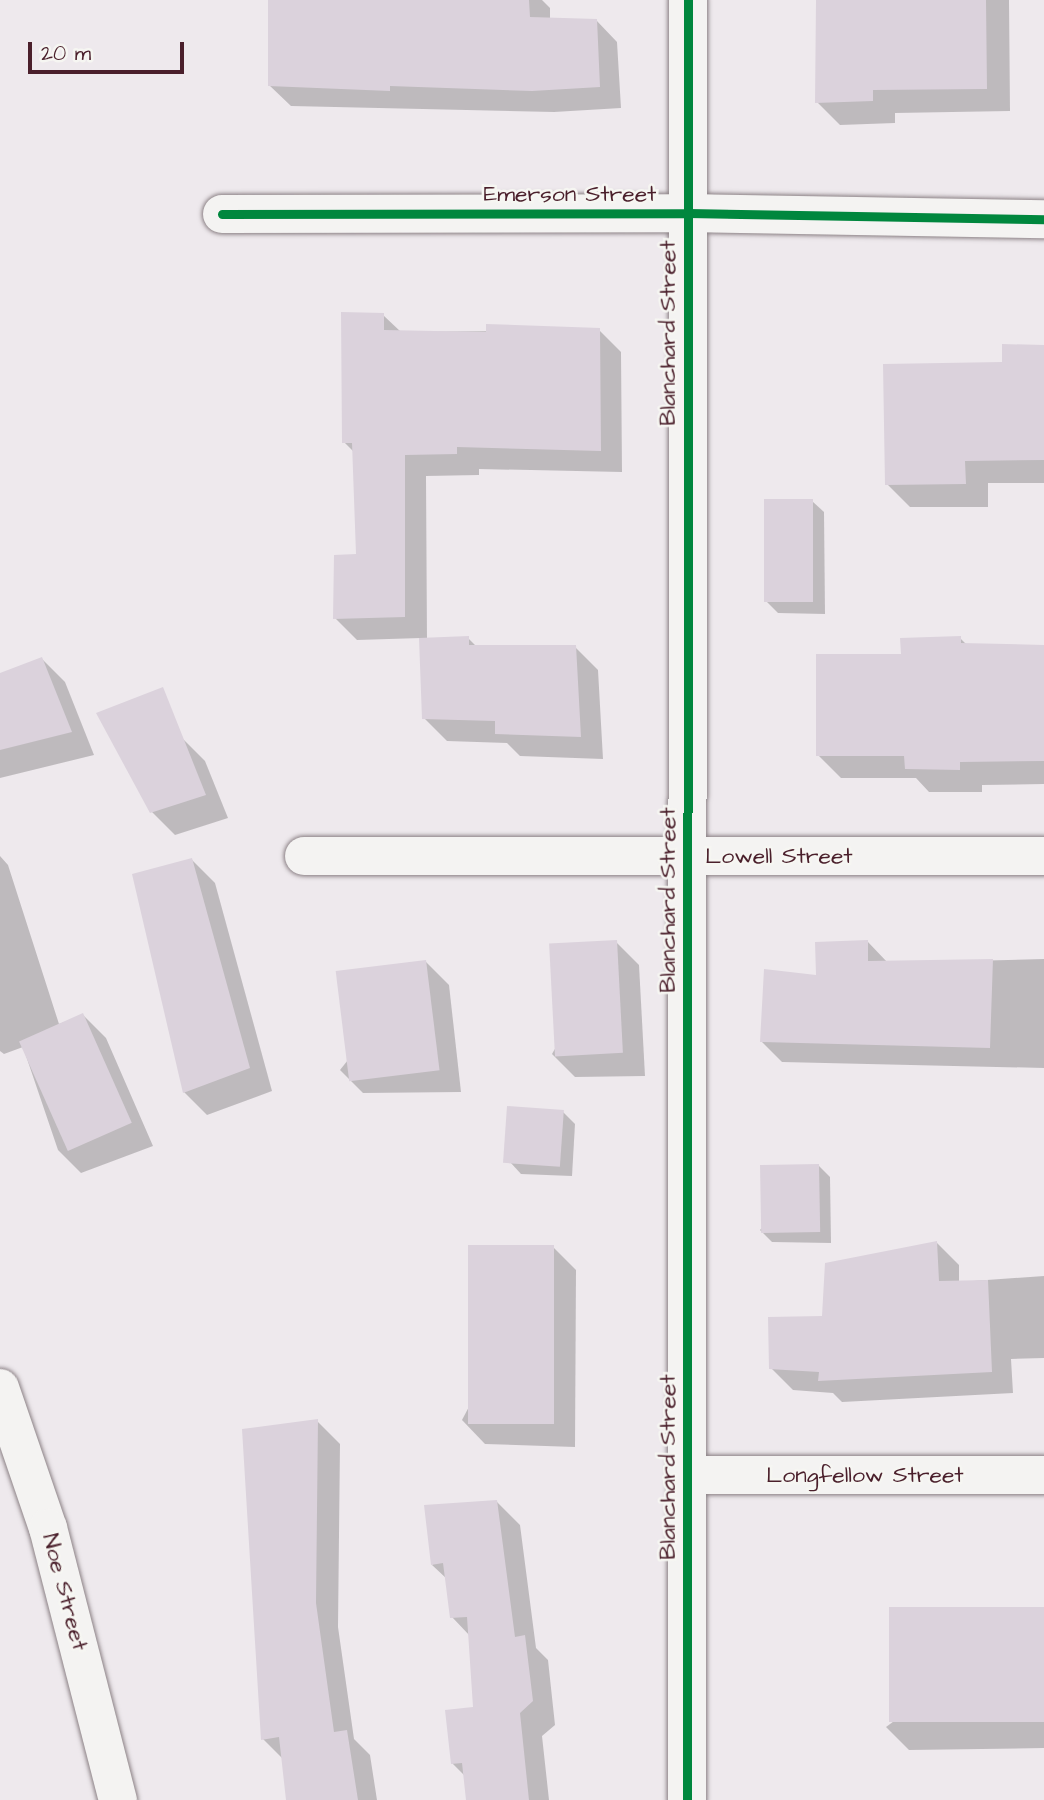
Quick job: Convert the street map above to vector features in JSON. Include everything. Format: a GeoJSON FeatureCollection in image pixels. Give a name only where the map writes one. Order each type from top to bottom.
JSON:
{"type":"FeatureCollection","features":[{"type":"Feature","properties":{"kind":"street","name":"Blanchard Street"},"geometry":{"type":"LineString","coordinates":[[687,1800],[688,0]]}},
{"type":"Feature","properties":{"kind":"street","name":"Emerson Street"},"geometry":{"type":"LineString","coordinates":[[222,214],[688,213],[1044,219]]}},
{"type":"Feature","properties":{"kind":"street","name":"Lowell Street"},"geometry":{"type":"LineString","coordinates":[[304,856],[1044,856]]}},
{"type":"Feature","properties":{"kind":"street","name":"Noe Street"},"geometry":{"type":"LineString","coordinates":[[0,1388],[47,1528],[118,1800]]}},
{"type":"Feature","properties":{"kind":"street","name":"Longfellow Street"},"geometry":{"type":"LineString","coordinates":[[687,1475],[1044,1475]]}},
{"type":"Feature","properties":{"kind":"building"},"geometry":{"type":"Polygon","coordinates":[[[268,0],[529,0],[530,17],[597,19],[600,87],[532,91],[390,86],[390,91],[268,86],[268,0]]]}},
{"type":"Feature","properties":{"kind":"building"},"geometry":{"type":"Polygon","coordinates":[[[816,0],[986,0],[987,89],[873,90],[873,101],[815,103],[816,0]]]}},
{"type":"Feature","properties":{"kind":"building"},"geometry":{"type":"Polygon","coordinates":[[[341,312],[384,313],[384,330],[486,332],[486,324],[600,328],[601,451],[457,447],[457,454],[405,455],[405,617],[333,619],[334,555],[356,554],[352,443],[342,443],[341,312]]]}},
{"type":"Feature","properties":{"kind":"building"},"geometry":{"type":"Polygon","coordinates":[[[1002,344],[1044,345],[1044,460],[965,461],[966,484],[885,485],[883,364],[1002,362],[1002,344]]]}},
{"type":"Feature","properties":{"kind":"building"},"geometry":{"type":"Polygon","coordinates":[[[764,499],[813,499],[813,602],[764,602],[764,499]]]}},
{"type":"Feature","properties":{"kind":"building"},"geometry":{"type":"Polygon","coordinates":[[[469,636],[469,645],[576,645],[581,737],[495,734],[495,721],[422,719],[419,638],[469,636]]]}},
{"type":"Feature","properties":{"kind":"building"},"geometry":{"type":"Polygon","coordinates":[[[961,636],[961,643],[1044,645],[1044,761],[960,762],[960,770],[905,769],[904,756],[816,756],[816,654],[901,654],[900,638],[961,636]]]}},
{"type":"Feature","properties":{"kind":"building"},"geometry":{"type":"Polygon","coordinates":[[[42,657],[72,732],[0,750],[0,673],[42,657]]]}},
{"type":"Feature","properties":{"kind":"building"},"geometry":{"type":"Polygon","coordinates":[[[163,687],[206,795],[150,813],[96,713],[163,687]]]}},
{"type":"Feature","properties":{"kind":"building"},"geometry":{"type":"Polygon","coordinates":[[[192,858],[250,1068],[183,1093],[132,874],[192,858]]]}},
{"type":"Feature","properties":{"kind":"building"},"geometry":{"type":"Polygon","coordinates":[[[617,940],[623,1053],[555,1056],[549,944],[617,940]]]}},
{"type":"Feature","properties":{"kind":"building"},"geometry":{"type":"Polygon","coordinates":[[[868,940],[868,961],[993,959],[990,1048],[760,1042],[764,969],[816,975],[815,942],[868,940]]]}},
{"type":"Feature","properties":{"kind":"building"},"geometry":{"type":"Polygon","coordinates":[[[426,960],[440,1070],[349,1081],[336,971],[426,960]]]}},
{"type":"Feature","properties":{"kind":"building"},"geometry":{"type":"Polygon","coordinates":[[[83,1013],[132,1123],[68,1151],[19,1041],[83,1013]]]}},
{"type":"Feature","properties":{"kind":"building"},"geometry":{"type":"Polygon","coordinates":[[[507,1106],[564,1110],[560,1167],[503,1163],[507,1106]]]}},
{"type":"Feature","properties":{"kind":"building"},"geometry":{"type":"Polygon","coordinates":[[[819,1164],[820,1232],[761,1233],[760,1165],[819,1164]]]}},
{"type":"Feature","properties":{"kind":"building"},"geometry":{"type":"Polygon","coordinates":[[[937,1241],[939,1281],[988,1280],[992,1372],[818,1381],[819,1372],[769,1369],[768,1317],[822,1316],[825,1263],[937,1241]]]}},
{"type":"Feature","properties":{"kind":"building"},"geometry":{"type":"Polygon","coordinates":[[[468,1245],[554,1245],[554,1424],[468,1424],[468,1245]]]}},
{"type":"Feature","properties":{"kind":"building"},"geometry":{"type":"Polygon","coordinates":[[[318,1419],[316,1603],[334,1732],[347,1730],[358,1800],[286,1800],[279,1737],[261,1740],[242,1429],[318,1419]]]}},
{"type":"Feature","properties":{"kind":"building"},"geometry":{"type":"Polygon","coordinates":[[[497,1500],[515,1637],[525,1635],[533,1701],[520,1713],[529,1800],[466,1800],[462,1763],[451,1764],[445,1710],[473,1707],[467,1617],[450,1618],[443,1563],[431,1565],[424,1505],[497,1500]]]}},
{"type":"Feature","properties":{"kind":"building"},"geometry":{"type":"Polygon","coordinates":[[[889,1607],[1044,1607],[1044,1722],[889,1722],[889,1607]]]}},
{"type":"Feature","properties":{"kind":"cycle path"},"geometry":{"type":"LineString","coordinates":[[687,1800],[688,0]]}},
{"type":"Feature","properties":{"kind":"cycle path"},"geometry":{"type":"LineString","coordinates":[[222,214],[688,213],[1044,219]]}}]}
